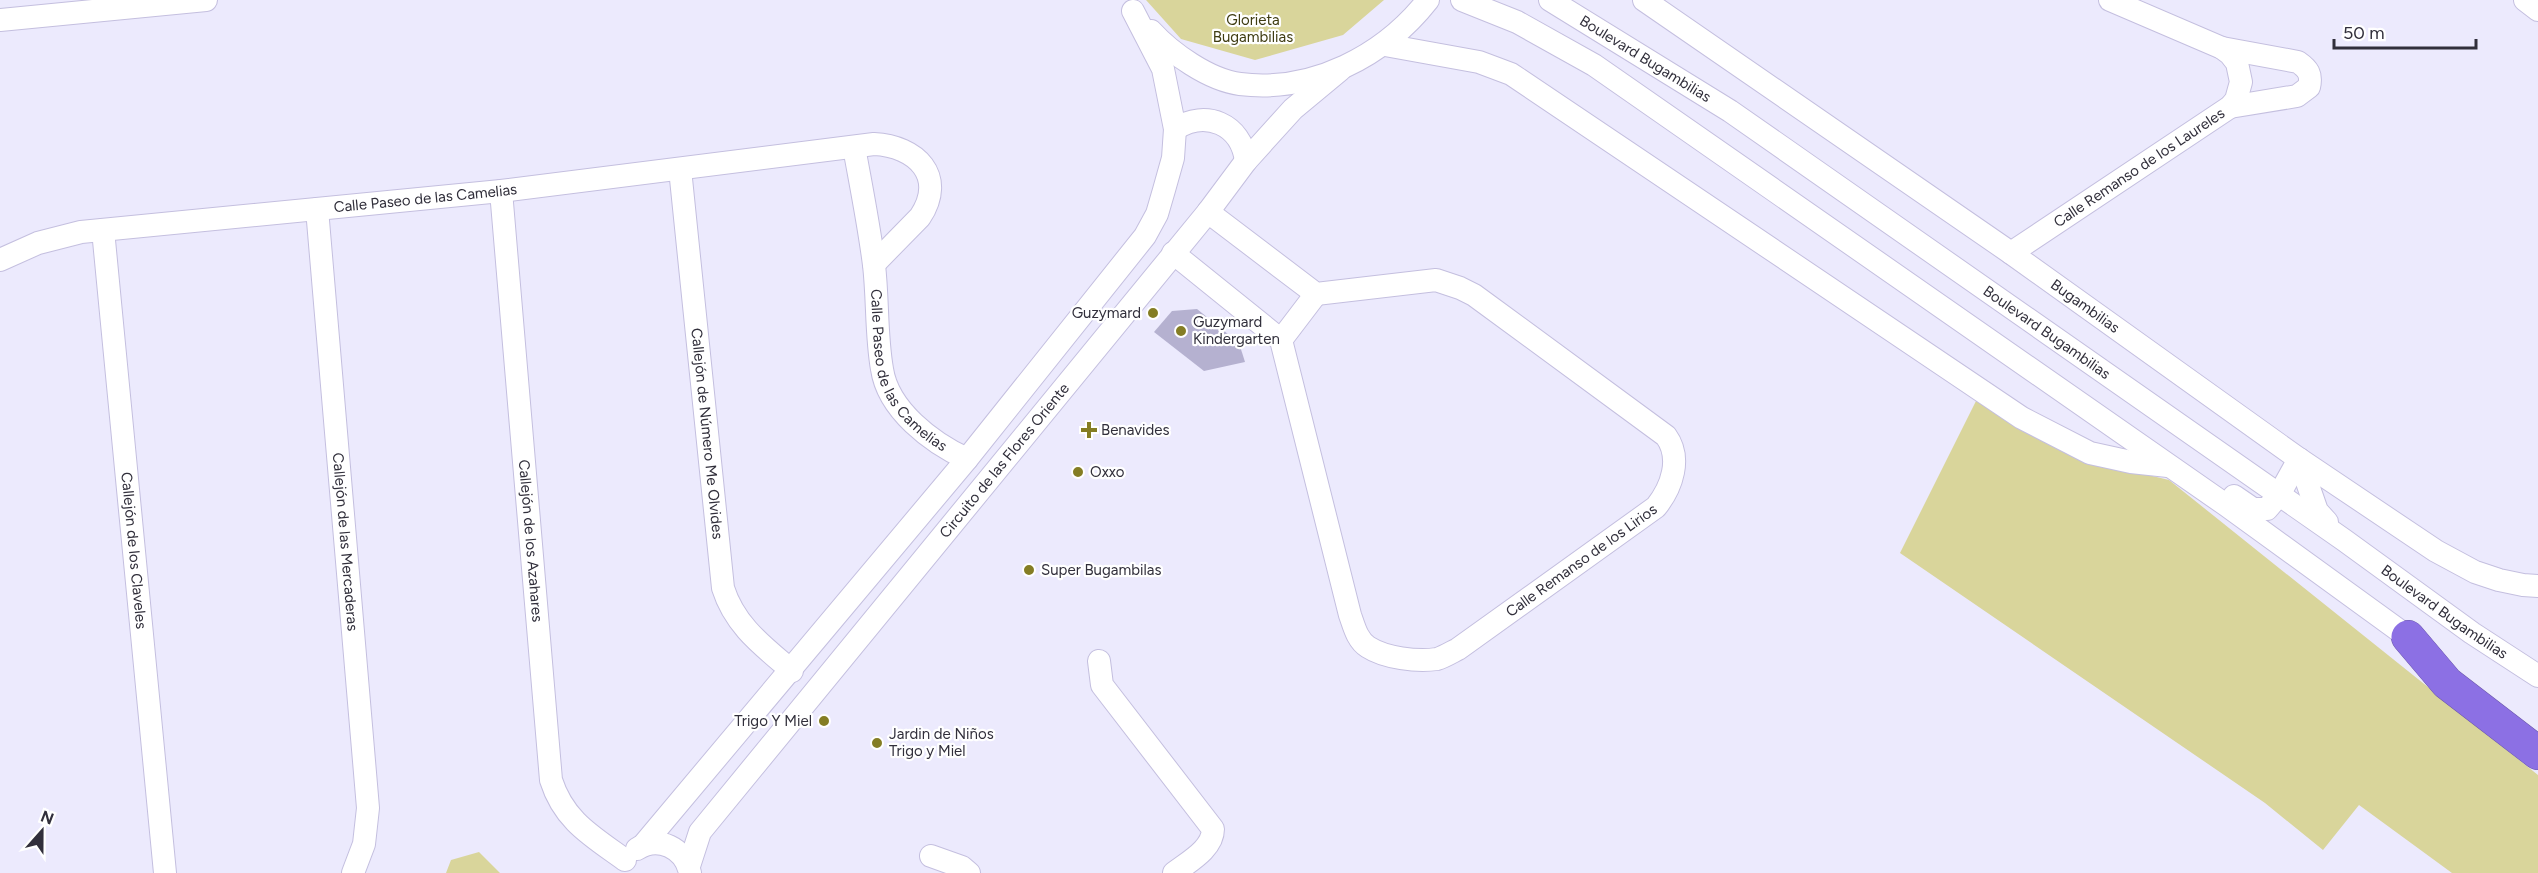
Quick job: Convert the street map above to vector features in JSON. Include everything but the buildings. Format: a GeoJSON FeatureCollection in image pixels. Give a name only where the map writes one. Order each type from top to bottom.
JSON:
{"type":"FeatureCollection","features":[{"type":"Feature","properties":{"kind":"highway"},"geometry":{"type":"LineString","coordinates":[[2408,638],[2538,724]]}},
{"type":"Feature","properties":{"kind":"highway"},"geometry":{"type":"LineString","coordinates":[[2408,638],[2447,683],[2538,753]]}},
{"type":"Feature","properties":{"kind":"street"},"geometry":{"type":"LineString","coordinates":[[0,20],[206,0]]}},
{"type":"Feature","properties":{"kind":"street"},"geometry":{"type":"LineString","coordinates":[[1129,5],[1167,49],[1200,69],[1238,84],[1291,82],[1340,70],[1384,45],[1417,15],[1428,0]]}},
{"type":"Feature","properties":{"kind":"street"},"geometry":{"type":"LineString","coordinates":[[1462,0],[1517,22],[1594,65],[2178,472],[2408,638]]}},
{"type":"Feature","properties":{"kind":"street","name":"Boulevard Bugambilias"},"geometry":{"type":"LineString","coordinates":[[1550,0],[1730,111],[2344,540],[2472,633],[2538,676]]}},
{"type":"Feature","properties":{"kind":"street","name":"Bugambilias"},"geometry":{"type":"LineString","coordinates":[[1644,0],[2011,254],[2298,459],[2455,562],[2499,580],[2538,586]]}},
{"type":"Feature","properties":{"kind":"street","name":"Calle Remanso de los Laureles"},"geometry":{"type":"LineString","coordinates":[[2011,254],[2230,107],[2240,91],[2240,73],[2237,63],[2222,48],[2110,0]]}},
{"type":"Feature","properties":{"kind":"street"},"geometry":{"type":"LineString","coordinates":[[2525,0],[2538,10]]}},
{"type":"Feature","properties":{"kind":"street","name":"Circuito de las Flores Oriente"},"geometry":{"type":"LineString","coordinates":[[622,867],[792,671],[967,459],[1145,236],[1157,214],[1173,158],[1175,129],[1163,69],[1129,5]]}},
{"type":"Feature","properties":{"kind":"street"},"geometry":{"type":"LineString","coordinates":[[1384,45],[1479,62],[1510,74],[2022,418],[2090,453],[2178,472],[2214,485],[2258,510],[2271,506],[2298,459]]}},
{"type":"Feature","properties":{"kind":"street"},"geometry":{"type":"LineString","coordinates":[[2222,48],[2298,62],[2307,69],[2311,78],[2309,87],[2297,96],[2230,107]]}},
{"type":"Feature","properties":{"kind":"street","name":"Circuito de las Flores Oriente"},"geometry":{"type":"LineString","coordinates":[[689,869],[700,832],[1208,212],[1246,160],[1293,109],[1340,70]]}},
{"type":"Feature","properties":{"kind":"street"},"geometry":{"type":"LineString","coordinates":[[1175,129],[1202,119],[1220,123],[1236,134],[1246,160]]}},
{"type":"Feature","properties":{"kind":"street","name":"Calle Paseo de las Camelias"},"geometry":{"type":"LineString","coordinates":[[0,260],[48,240],[103,230],[501,191],[874,144],[894,147],[916,159],[926,168],[931,188],[926,208],[874,264]]}},
{"type":"Feature","properties":{"kind":"street","name":"Calle Paseo de las Camelias"},"geometry":{"type":"LineString","coordinates":[[854,147],[874,264],[882,371],[890,390],[906,414],[924,434],[967,459]]}},
{"type":"Feature","properties":{"kind":"street","name":"Callejón de Número Me Olvides"},"geometry":{"type":"LineString","coordinates":[[680,169],[723,588],[732,612],[740,624],[792,671]]}},
{"type":"Feature","properties":{"kind":"street","name":"Callejón de los Azahares"},"geometry":{"type":"LineString","coordinates":[[501,191],[552,780],[560,803],[574,821],[622,867]]}},
{"type":"Feature","properties":{"kind":"street","name":"Callejón de las Mercaderas"},"geometry":{"type":"LineString","coordinates":[[317,209],[368,808],[364,844],[353,873]]}},
{"type":"Feature","properties":{"kind":"street"},"geometry":{"type":"LineString","coordinates":[[1173,253],[1281,340],[1316,294],[1208,212]]}},
{"type":"Feature","properties":{"kind":"street","name":"Callejón de los Claveles"},"geometry":{"type":"LineString","coordinates":[[103,230],[165,873]]}},
{"type":"Feature","properties":{"kind":"street","name":"Calle Remanso de los Lirios"},"geometry":{"type":"LineString","coordinates":[[1281,340],[1350,615],[1356,633],[1367,647],[1384,654],[1402,658],[1438,658],[1458,649],[1656,507],[1665,495],[1671,482],[1674,456],[1672,444],[1666,435],[1460,288],[1436,280],[1316,294]]}},
{"type":"Feature","properties":{"kind":"street"},"geometry":{"type":"LineString","coordinates":[[2298,459],[2317,512],[2344,540]]}},
{"type":"Feature","properties":{"kind":"street"},"geometry":{"type":"LineString","coordinates":[[1099,661],[1102,686],[1213,829],[1213,835],[1206,847],[1174,873]]}},
{"type":"Feature","properties":{"kind":"street"},"geometry":{"type":"LineString","coordinates":[[645,843],[655,842],[673,848],[689,869]]}},
{"type":"Feature","properties":{"kind":"street"},"geometry":{"type":"LineString","coordinates":[[931,856],[962,867],[969,873]]}},
{"type":"Feature","properties":{"kind":"green space","name":"Glorieta Bugambilias"},"geometry":{"type":"Polygon","coordinates":[[[1146,0],[1384,0],[1343,35],[1255,60],[1181,39],[1146,0]]]}},
{"type":"Feature","properties":{"kind":"green space"},"geometry":{"type":"Polygon","coordinates":[[[1977,399],[2077,458],[2169,480],[2538,775],[2538,873],[2452,873],[2359,805],[2323,850],[2265,803],[1900,553],[1977,399]]]}},
{"type":"Feature","properties":{"kind":"green space"},"geometry":{"type":"Polygon","coordinates":[[[479,852],[500,873],[446,873],[451,860],[479,852]]]}},
{"type":"Feature","properties":{"kind":"place","name":"Guzymard"},"geometry":{"type":"Point","coordinates":[1153,313]}},
{"type":"Feature","properties":{"kind":"place","name":"Guzymard Kindergarten"},"geometry":{"type":"Point","coordinates":[1181,331]}},
{"type":"Feature","properties":{"kind":"place","name":"Benavides"},"geometry":{"type":"Point","coordinates":[1089,430]}},
{"type":"Feature","properties":{"kind":"place","name":"Oxxo"},"geometry":{"type":"Point","coordinates":[1078,472]}},
{"type":"Feature","properties":{"kind":"place","name":"Super Bugambilas"},"geometry":{"type":"Point","coordinates":[1029,570]}},
{"type":"Feature","properties":{"kind":"place","name":"Trigo Y Miel"},"geometry":{"type":"Point","coordinates":[824,721]}},
{"type":"Feature","properties":{"kind":"place","name":"Jardin de Niños Trigo y Miel"},"geometry":{"type":"Point","coordinates":[877,743]}}]}
